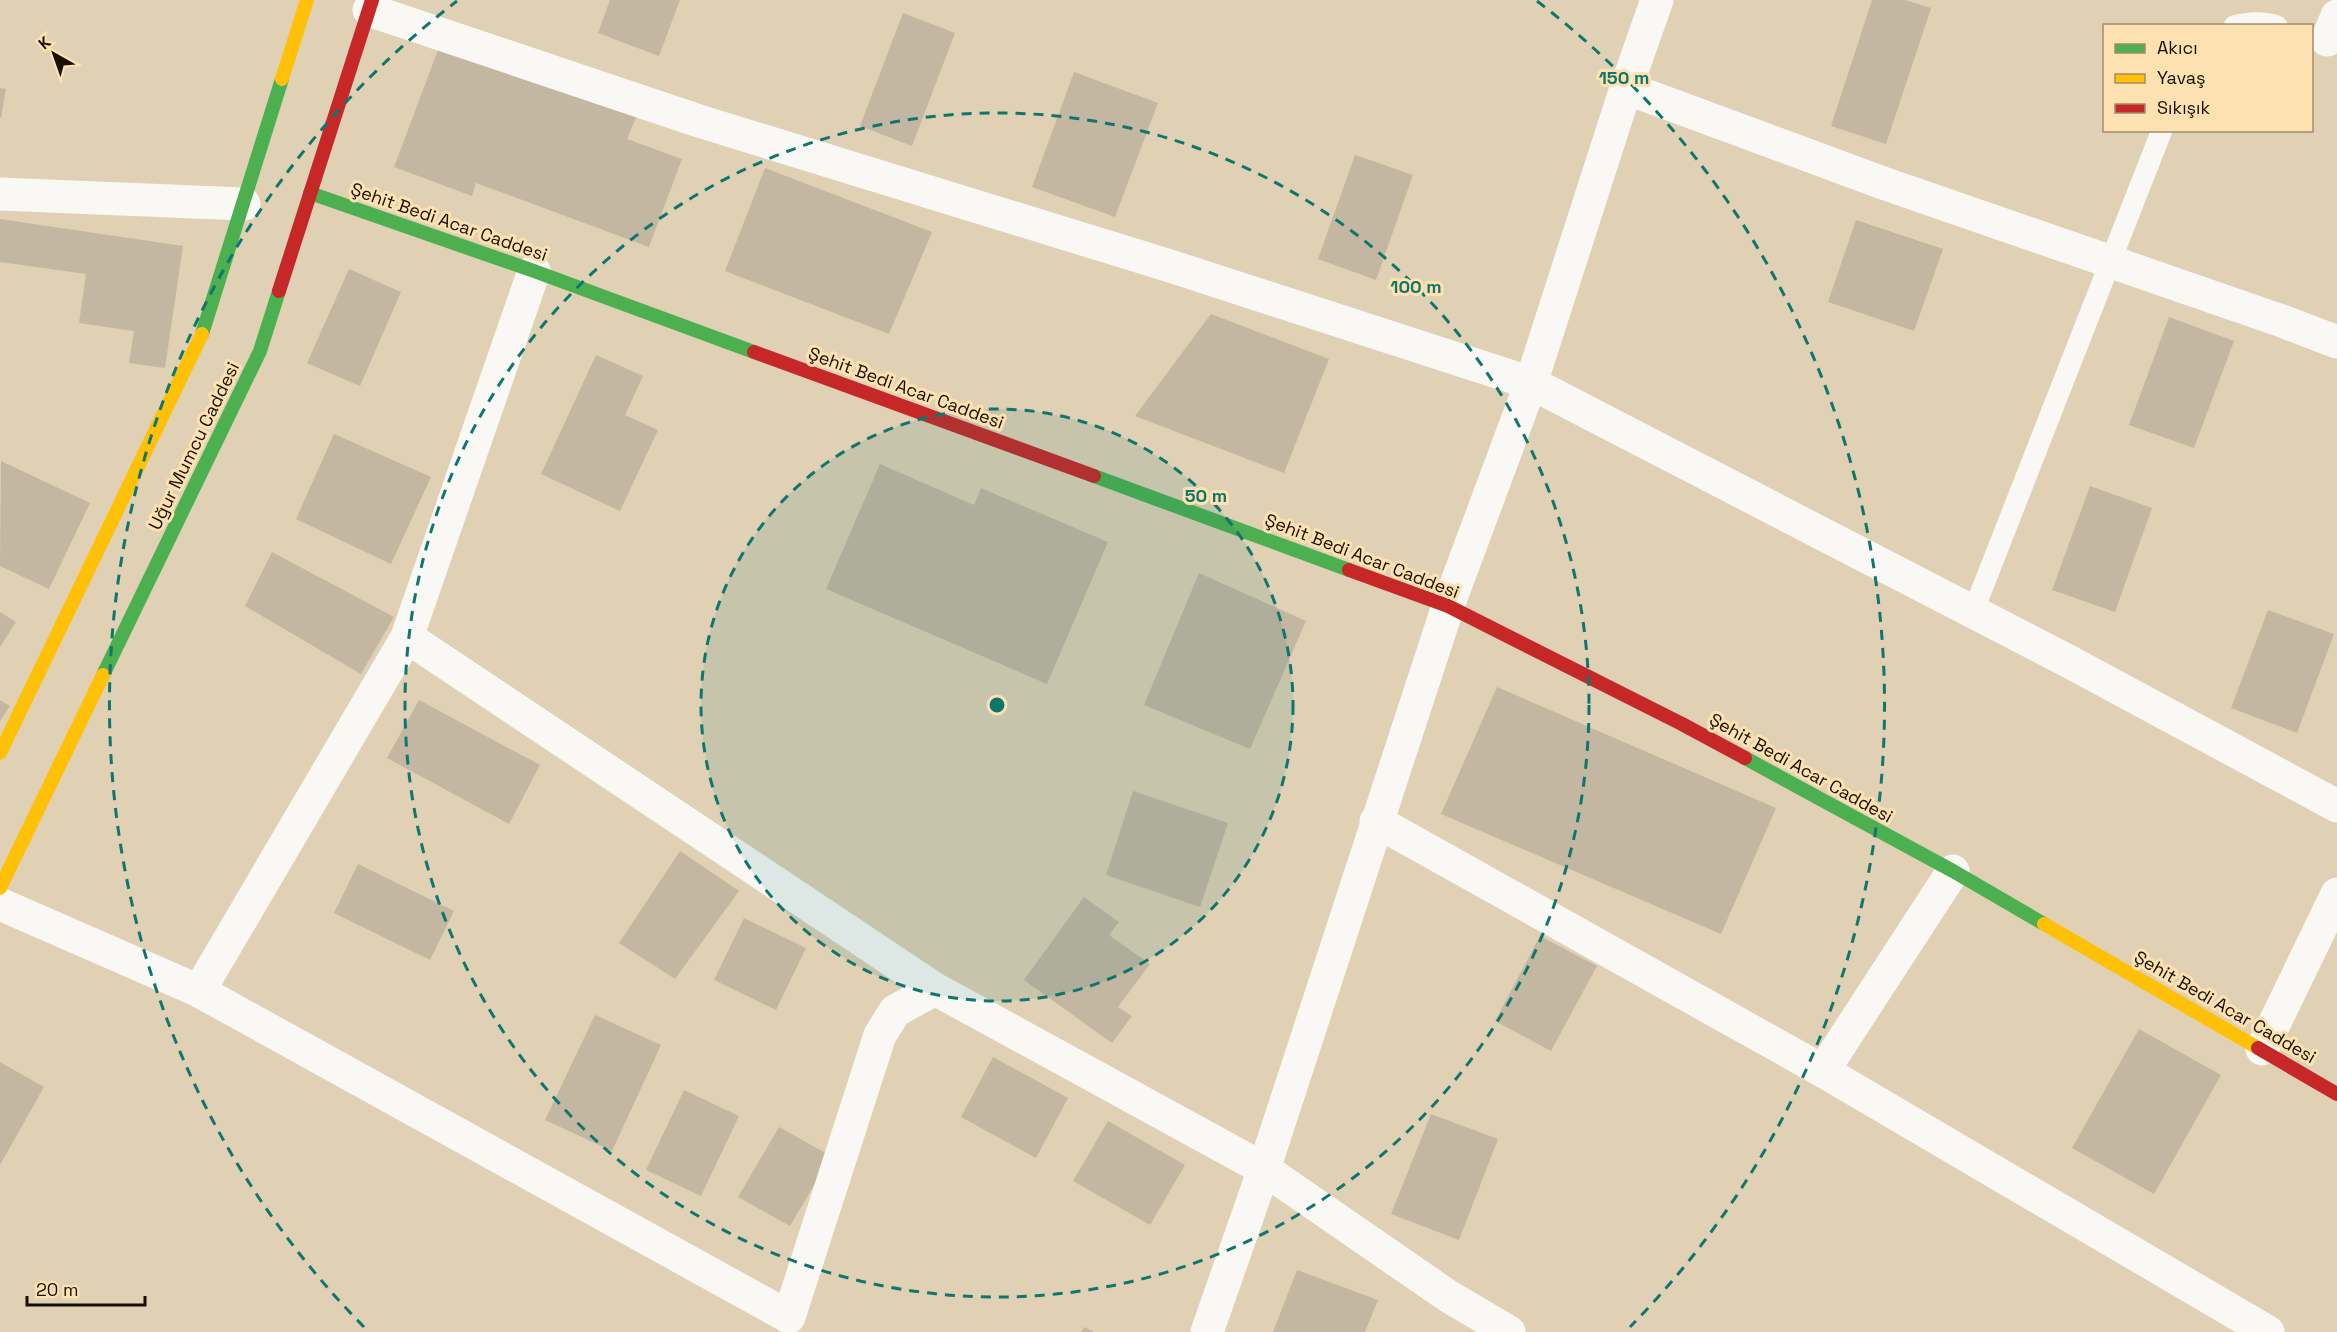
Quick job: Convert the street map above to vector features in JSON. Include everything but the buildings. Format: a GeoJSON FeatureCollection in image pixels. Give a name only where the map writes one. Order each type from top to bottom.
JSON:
{"type":"FeatureCollection","features":[{"type":"Feature","properties":{"kind":"street"},"geometry":{"type":"LineString","coordinates":[[0,753],[204,330],[307,0]]}},
{"type":"Feature","properties":{"kind":"street"},"geometry":{"type":"LineString","coordinates":[[1207,1332],[1264,1169],[1448,606],[1531,383],[1626,88],[1657,0]]}},
{"type":"Feature","properties":{"kind":"street"},"geometry":{"type":"LineString","coordinates":[[370,5],[699,121],[1167,265],[1531,383],[1973,612],[2337,806]]}},
{"type":"Feature","properties":{"kind":"street","name":"Uğur Mumcu Caddesi"},"geometry":{"type":"LineString","coordinates":[[0,888],[260,351],[370,5]]}},
{"type":"Feature","properties":{"kind":"street"},"geometry":{"type":"LineString","coordinates":[[1626,88],[1882,183],[2337,342]]}},
{"type":"Feature","properties":{"kind":"street","name":"Şehit Bedi Acar Caddesi"},"geometry":{"type":"LineString","coordinates":[[310,193],[534,271],[1448,606],[1682,724],[1953,871],[2337,1094]]}},
{"type":"Feature","properties":{"kind":"street"},"geometry":{"type":"LineString","coordinates":[[0,194],[244,204]]}},
{"type":"Feature","properties":{"kind":"street"},"geometry":{"type":"LineString","coordinates":[[199,991],[407,638],[534,271]]}},
{"type":"Feature","properties":{"kind":"street"},"geometry":{"type":"LineString","coordinates":[[407,638],[935,989],[1264,1169],[1448,1296],[1509,1332]]}},
{"type":"Feature","properties":{"kind":"street"},"geometry":{"type":"LineString","coordinates":[[1376,821],[1823,1071],[2268,1332]]}},
{"type":"Feature","properties":{"kind":"street"},"geometry":{"type":"LineString","coordinates":[[1823,1071],[1953,871]]}},
{"type":"Feature","properties":{"kind":"street"},"geometry":{"type":"LineString","coordinates":[[2262,1049],[2337,894]]}},
{"type":"Feature","properties":{"kind":"street"},"geometry":{"type":"LineString","coordinates":[[0,904],[199,991],[788,1325],[880,1035],[895,1011],[935,989]]}},
{"type":"Feature","properties":{"kind":"lane"},"geometry":{"type":"LineString","coordinates":[[2240,24],[2266,22],[2272,24]]}},
{"type":"Feature","properties":{"kind":"lane"},"geometry":{"type":"LineString","coordinates":[[1973,612],[2161,132]]}},
{"type":"Feature","properties":{"kind":"traffic: fast"},"geometry":{"type":"LineString","coordinates":[[202,334],[282,79]]}},
{"type":"Feature","properties":{"kind":"traffic: fast"},"geometry":{"type":"LineString","coordinates":[[310,193],[534,271],[754,352]]}},
{"type":"Feature","properties":{"kind":"traffic: fast"},"geometry":{"type":"LineString","coordinates":[[103,675],[260,351],[279,291]]}},
{"type":"Feature","properties":{"kind":"traffic: fast"},"geometry":{"type":"LineString","coordinates":[[1094,476],[1349,570]]}},
{"type":"Feature","properties":{"kind":"traffic: fast"},"geometry":{"type":"LineString","coordinates":[[1745,758],[1953,871],[2044,924]]}},
{"type":"Feature","properties":{"kind":"traffic: slow"},"geometry":{"type":"LineString","coordinates":[[282,79],[307,0]]}},
{"type":"Feature","properties":{"kind":"traffic: slow"},"geometry":{"type":"LineString","coordinates":[[0,753],[202,334]]}},
{"type":"Feature","properties":{"kind":"traffic: slow"},"geometry":{"type":"LineString","coordinates":[[0,888],[103,675]]}},
{"type":"Feature","properties":{"kind":"traffic: slow"},"geometry":{"type":"LineString","coordinates":[[2044,924],[2258,1048]]}},
{"type":"Feature","properties":{"kind":"traffic: jam"},"geometry":{"type":"LineString","coordinates":[[279,291],[372,0]]}},
{"type":"Feature","properties":{"kind":"traffic: jam"},"geometry":{"type":"LineString","coordinates":[[754,352],[1094,476]]}},
{"type":"Feature","properties":{"kind":"traffic: jam"},"geometry":{"type":"LineString","coordinates":[[1349,570],[1448,606],[1745,758]]}},
{"type":"Feature","properties":{"kind":"traffic: jam"},"geometry":{"type":"LineString","coordinates":[[2258,1048],[2337,1094]]}}]}
